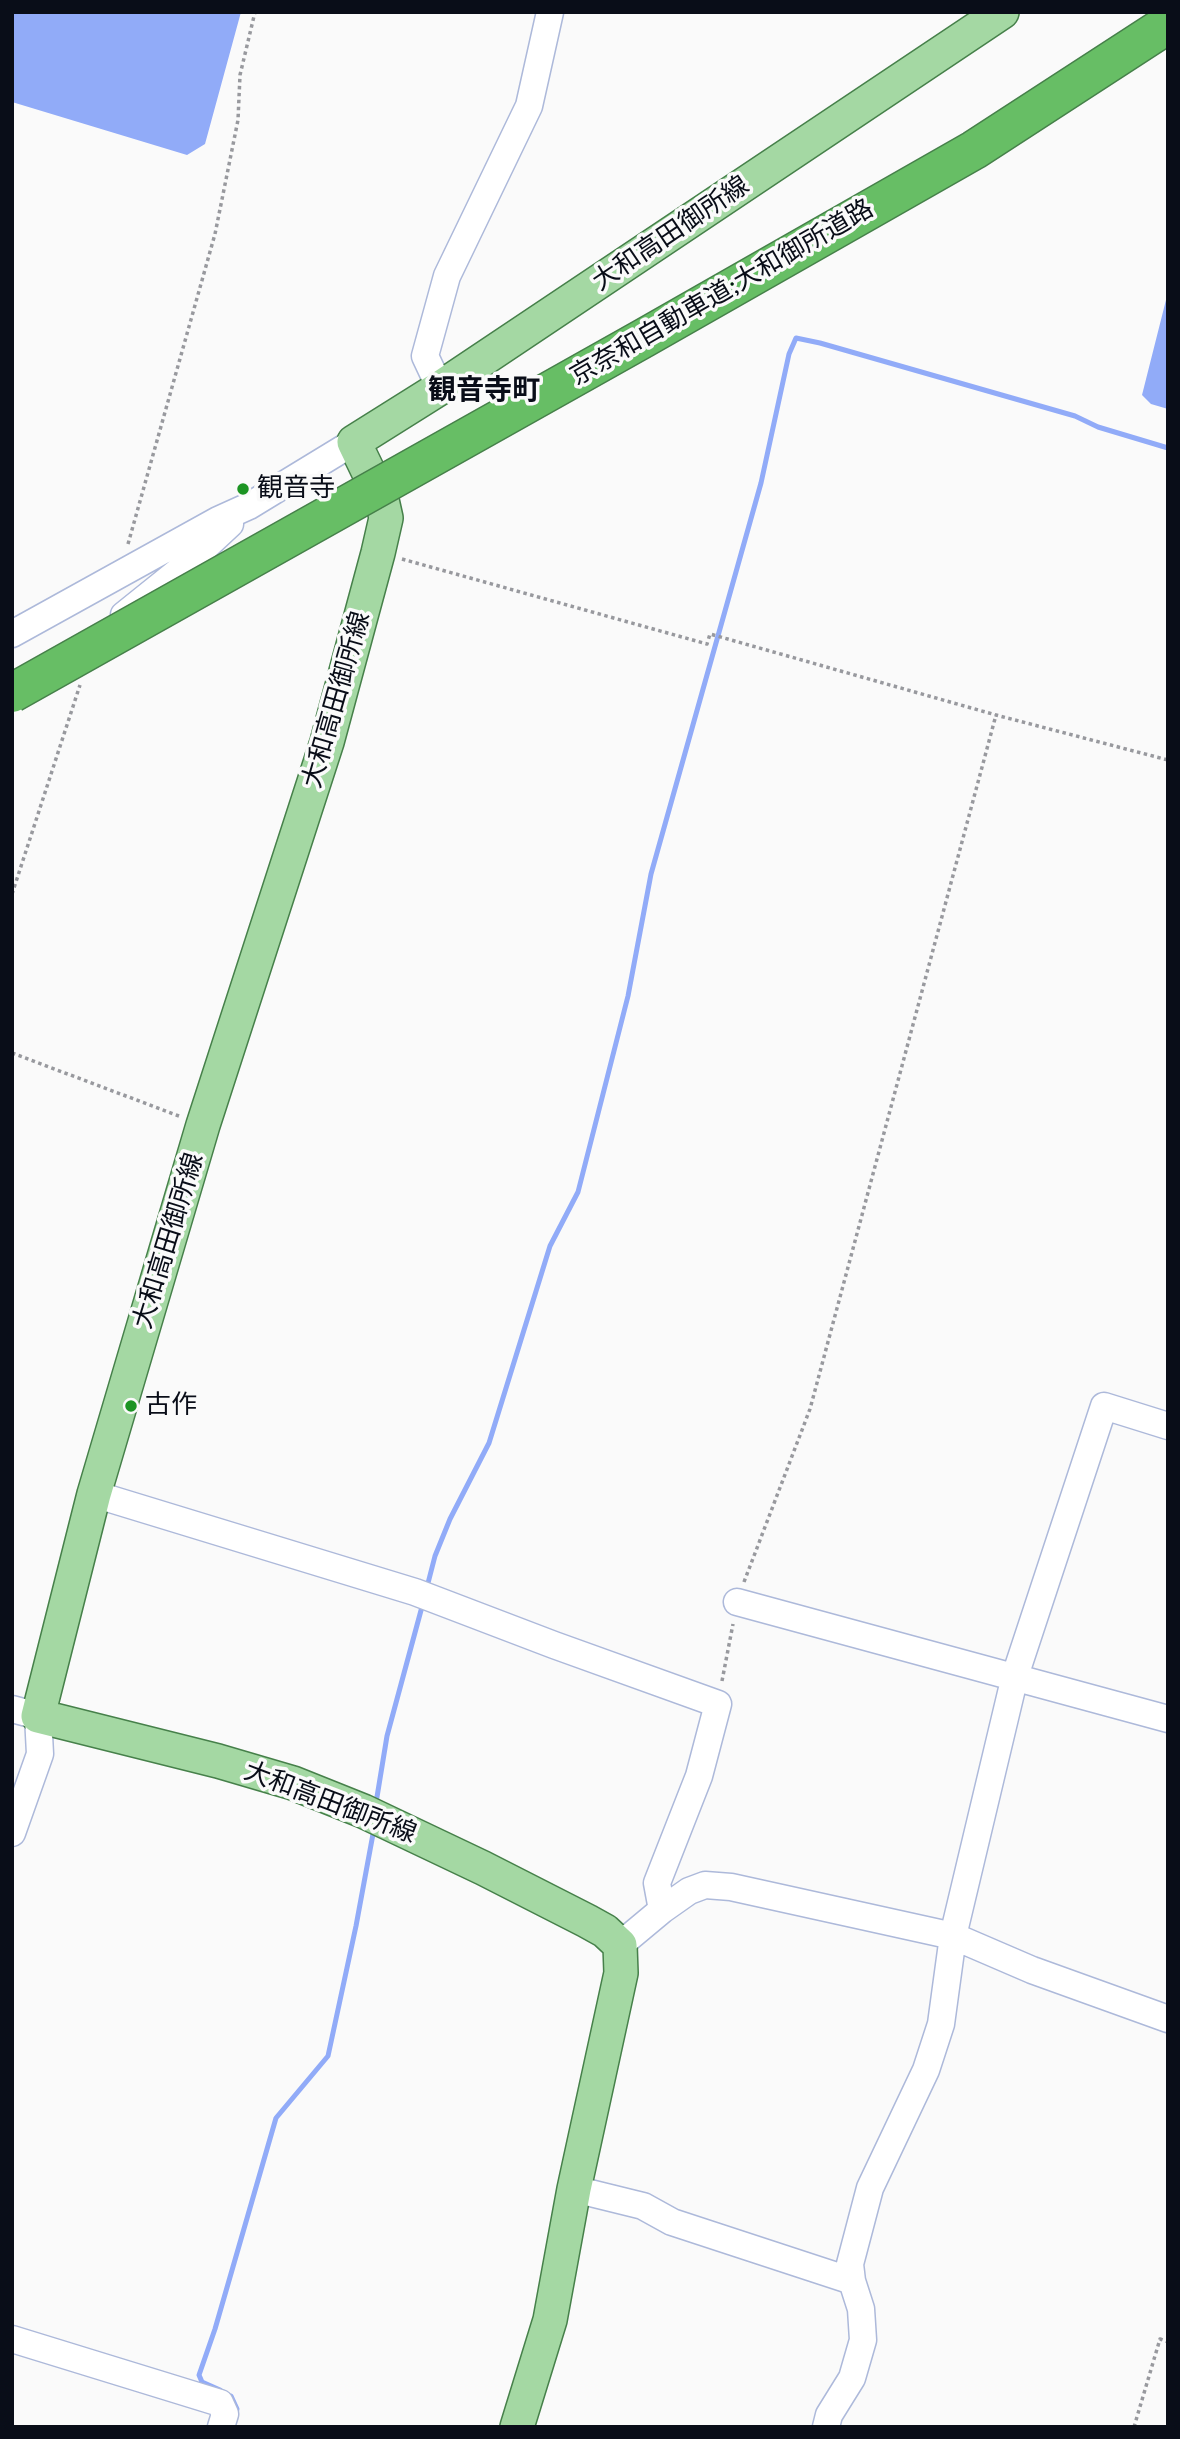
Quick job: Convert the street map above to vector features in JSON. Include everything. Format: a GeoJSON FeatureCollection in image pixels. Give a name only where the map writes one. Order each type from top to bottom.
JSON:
{"type":"FeatureCollection","features":[{"type":"Feature","properties":{"kind":"highway","name":"京奈和自動車道;大和御所道路"},"geometry":{"type":"LineString","coordinates":[[12,693],[974,150],[1168,24]]}},
{"type":"Feature","properties":{"kind":"main road","name":"大和高田御所線"},"geometry":{"type":"LineString","coordinates":[[620,1945],[605,1931],[494,1873],[363,1811],[293,1783],[25,1712],[94,1494],[203,1125],[327,742],[378,553],[386,518],[382,500],[354,442],[440,388],[1002,12]]}},
{"type":"Feature","properties":{"kind":"main road"},"geometry":{"type":"LineString","coordinates":[[517,2427],[550,2320],[574,2189],[621,1973],[620,1945]]}},
{"type":"Feature","properties":{"kind":"street"},"geometry":{"type":"LineString","coordinates":[[440,388],[425,355],[447,276],[529,106],[550,12]]}},
{"type":"Feature","properties":{"kind":"street"},"geometry":{"type":"LineString","coordinates":[[12,634],[218,520],[249,506],[354,442]]}},
{"type":"Feature","properties":{"kind":"street"},"geometry":{"type":"LineString","coordinates":[[12,705],[185,566],[249,506]]}},
{"type":"Feature","properties":{"kind":"street"},"geometry":{"type":"LineString","coordinates":[[826,2427],[829,2415],[852,2378],[863,2340],[861,2309],[850,2264],[870,2188],[926,2070],[941,2024],[953,1936],[1015,1676],[1104,1406],[1168,1426]]}},
{"type":"Feature","properties":{"kind":"street"},"geometry":{"type":"LineString","coordinates":[[94,1494],[423,1595],[718,1704],[699,1776],[657,1884],[662,1910]]}},
{"type":"Feature","properties":{"kind":"street"},"geometry":{"type":"LineString","coordinates":[[737,1602],[1168,1719]]}},
{"type":"Feature","properties":{"kind":"street"},"geometry":{"type":"LineString","coordinates":[[12,1833],[40,1754],[25,1712]]}},
{"type":"Feature","properties":{"kind":"street"},"geometry":{"type":"LineString","coordinates":[[620,1945],[689,1891],[705,1885],[731,1887],[953,1936],[1032,1970],[1168,2020]]}},
{"type":"Feature","properties":{"kind":"street"},"geometry":{"type":"LineString","coordinates":[[574,2189],[643,2206],[672,2222],[852,2281]]}},
{"type":"Feature","properties":{"kind":"street"},"geometry":{"type":"LineString","coordinates":[[12,2339],[220,2403],[225,2414],[221,2427]]}},
{"type":"Feature","properties":{"kind":"path"},"geometry":{"type":"LineString","coordinates":[[129,569],[128,544],[215,234],[238,120],[240,75],[255,12]]}},
{"type":"Feature","properties":{"kind":"path"},"geometry":{"type":"LineString","coordinates":[[378,553],[707,645],[710,634],[996,715],[1168,760]]}},
{"type":"Feature","properties":{"kind":"path"},"geometry":{"type":"LineString","coordinates":[[12,894],[81,682]]}},
{"type":"Feature","properties":{"kind":"path"},"geometry":{"type":"LineString","coordinates":[[718,1704],[737,1602],[810,1409],[996,715]]}},
{"type":"Feature","properties":{"kind":"path"},"geometry":{"type":"LineString","coordinates":[[12,1053],[203,1125]]}},
{"type":"Feature","properties":{"kind":"path"},"geometry":{"type":"LineString","coordinates":[[1134,2427],[1160,2339],[1168,2342]]}},
{"type":"Feature","properties":{"kind":"water"},"geometry":{"type":"Polygon","coordinates":[[[12,12],[241,12],[205,144],[187,155],[12,102],[12,12]]]}},
{"type":"Feature","properties":{"kind":"water"},"geometry":{"type":"Polygon","coordinates":[[[1168,292],[1168,409],[1151,404],[1142,395],[1168,292]]]}},
{"type":"Feature","properties":{"kind":"waterway"},"geometry":{"type":"LineString","coordinates":[[427,1587],[435,1556],[450,1519],[489,1443],[550,1246],[578,1192],[628,996],[651,874],[761,483],[789,354],[796,338],[1075,416],[1098,427],[1168,448]]}},
{"type":"Feature","properties":{"kind":"waterway"},"geometry":{"type":"LineString","coordinates":[[376,1803],[387,1736],[423,1603]]}},
{"type":"Feature","properties":{"kind":"waterway"},"geometry":{"type":"LineString","coordinates":[[220,2390],[202,2382],[199,2375],[215,2329],[276,2118],[328,2056],[373,1834]]}},
{"type":"Feature","properties":{"kind":"waterway"},"geometry":{"type":"LineString","coordinates":[[231,2396],[237,2409],[235,2416]]}},
{"type":"Feature","properties":{"kind":"place","name":"観音寺"},"geometry":{"type":"Point","coordinates":[243,489]}},
{"type":"Feature","properties":{"kind":"place","name":"古作"},"geometry":{"type":"Point","coordinates":[131,1406]}},
{"type":"Feature","properties":{"kind":"district","name":"観音寺町"},"geometry":{"type":"Point","coordinates":[484,391]}}]}
